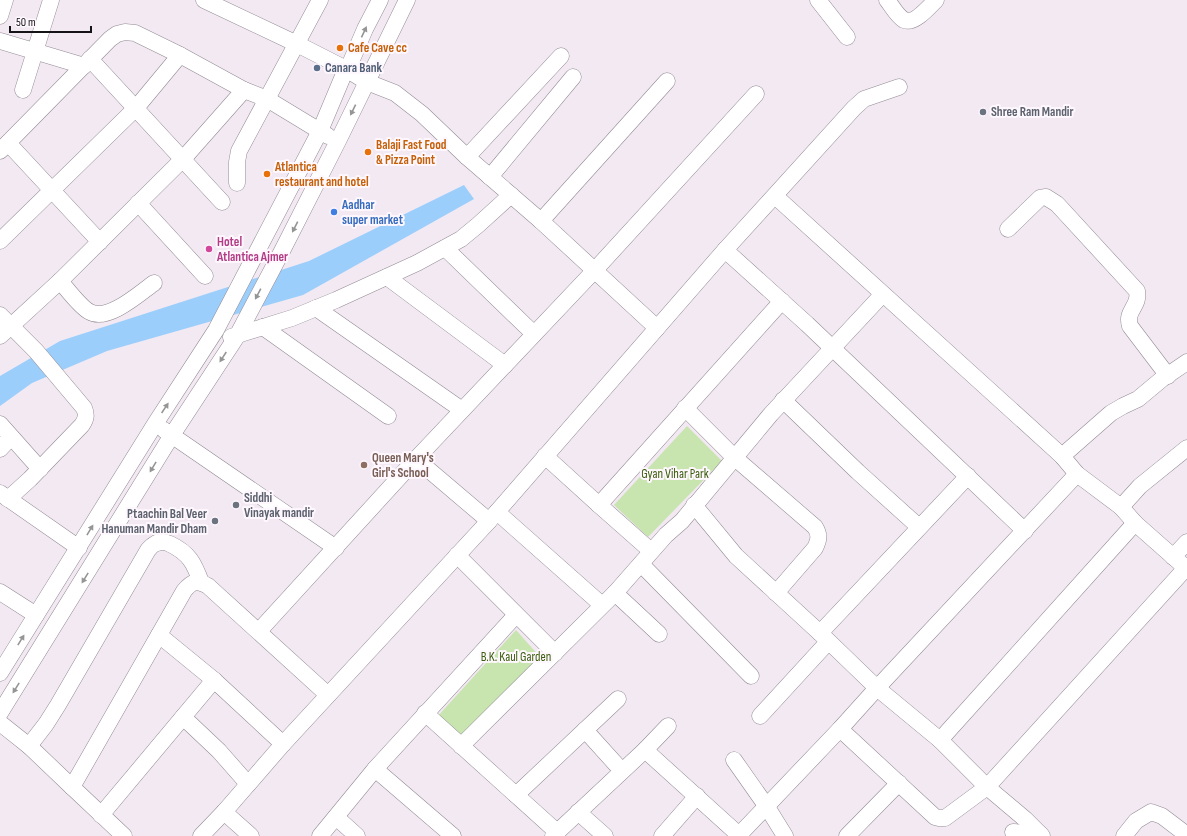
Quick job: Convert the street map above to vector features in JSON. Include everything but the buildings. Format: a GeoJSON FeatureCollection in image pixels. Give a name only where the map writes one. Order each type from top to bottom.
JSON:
{"type":"FeatureCollection","features":[{"type":"Feature","properties":{"kind":"street"},"geometry":{"type":"LineString","coordinates":[[0,16],[5,0]]}},
{"type":"Feature","properties":{"kind":"street"},"geometry":{"type":"LineString","coordinates":[[23,90],[51,0]]}},
{"type":"Feature","properties":{"kind":"street"},"geometry":{"type":"LineString","coordinates":[[204,0],[225,5],[346,69],[367,82],[395,93],[422,114],[469,160],[541,221],[657,328]]}},
{"type":"Feature","properties":{"kind":"street"},"geometry":{"type":"LineString","coordinates":[[237,183],[237,162],[239,151],[320,0]]}},
{"type":"Feature","properties":{"kind":"street"},"geometry":{"type":"LineString","coordinates":[[0,674],[155,424],[213,335],[320,131],[346,69],[350,64],[365,29],[380,0]]}},
{"type":"Feature","properties":{"kind":"street"},"geometry":{"type":"LineString","coordinates":[[0,713],[172,435],[240,330],[338,141],[407,0]]}},
{"type":"Feature","properties":{"kind":"street"},"geometry":{"type":"LineString","coordinates":[[818,0],[847,37]]}},
{"type":"Feature","properties":{"kind":"street"},"geometry":{"type":"LineString","coordinates":[[887,0],[905,20],[910,21],[916,18],[936,0]]}},
{"type":"Feature","properties":{"kind":"street"},"geometry":{"type":"LineString","coordinates":[[100,242],[52,191],[4,147],[110,39],[117,34],[125,32],[135,33],[180,55],[244,90],[267,99],[338,141]]}},
{"type":"Feature","properties":{"kind":"street"},"geometry":{"type":"LineString","coordinates":[[0,40],[35,52],[87,62],[136,108],[222,202]]}},
{"type":"Feature","properties":{"kind":"street"},"geometry":{"type":"LineString","coordinates":[[0,241],[136,108],[180,55]]}},
{"type":"Feature","properties":{"kind":"street"},"geometry":{"type":"LineString","coordinates":[[469,160],[562,56]]}},
{"type":"Feature","properties":{"kind":"street"},"geometry":{"type":"LineString","coordinates":[[488,176],[573,77]]}},
{"type":"Feature","properties":{"kind":"street"},"geometry":{"type":"LineString","coordinates":[[541,221],[667,81]]}},
{"type":"Feature","properties":{"kind":"street"},"geometry":{"type":"LineString","coordinates":[[202,836],[283,744],[493,516],[725,250],[859,104],[864,99],[899,87]]}},
{"type":"Feature","properties":{"kind":"street"},"geometry":{"type":"LineString","coordinates":[[79,548],[4,496],[40,469],[82,425],[86,419],[86,414],[84,408],[36,351],[4,326],[60,281],[100,242],[183,159],[244,90]]}},
{"type":"Feature","properties":{"kind":"street"},"geometry":{"type":"LineString","coordinates":[[259,631],[416,459],[594,271],[756,94]]}},
{"type":"Feature","properties":{"kind":"street"},"geometry":{"type":"LineString","coordinates":[[213,335],[263,327],[292,318],[387,277],[461,239],[510,195]]}},
{"type":"Feature","properties":{"kind":"street"},"geometry":{"type":"LineString","coordinates":[[775,196],[882,295],[1062,456],[1077,474],[1121,507],[1135,523],[1186,569],[987,787],[945,818],[935,816],[840,729]]}},
{"type":"Feature","properties":{"kind":"street"},"geometry":{"type":"LineString","coordinates":[[1008,229],[1040,198],[1046,197],[1057,204],[1137,291],[1138,298],[1128,319],[1130,326],[1168,376]]}},
{"type":"Feature","properties":{"kind":"street"},"geometry":{"type":"LineString","coordinates":[[138,203],[205,276]]}},
{"type":"Feature","properties":{"kind":"street"},"geometry":{"type":"LineString","coordinates":[[445,248],[534,334]]}},
{"type":"Feature","properties":{"kind":"street"},"geometry":{"type":"LineString","coordinates":[[725,250],[782,301],[1025,531]]}},
{"type":"Feature","properties":{"kind":"street"},"geometry":{"type":"LineString","coordinates":[[387,277],[504,365]]}},
{"type":"Feature","properties":{"kind":"street"},"geometry":{"type":"LineString","coordinates":[[60,281],[85,309],[91,313],[97,314],[122,307],[154,283]]}},
{"type":"Feature","properties":{"kind":"street"},"geometry":{"type":"LineString","coordinates":[[461,746],[615,593],[651,551],[682,521],[783,400],[882,295]]}},
{"type":"Feature","properties":{"kind":"street"},"geometry":{"type":"LineString","coordinates":[[599,505],[782,301]]}},
{"type":"Feature","properties":{"kind":"street"},"geometry":{"type":"LineString","coordinates":[[316,308],[462,410]]}},
{"type":"Feature","properties":{"kind":"street"},"geometry":{"type":"LineString","coordinates":[[263,327],[388,416]]}},
{"type":"Feature","properties":{"kind":"street"},"geometry":{"type":"LineString","coordinates":[[1062,456],[1111,413],[1138,399],[1187,362]]}},
{"type":"Feature","properties":{"kind":"street"},"geometry":{"type":"LineString","coordinates":[[783,400],[858,472],[919,527]]}},
{"type":"Feature","properties":{"kind":"street"},"geometry":{"type":"LineString","coordinates":[[685,408],[734,458],[815,527],[818,533],[818,541],[815,548],[776,593]]}},
{"type":"Feature","properties":{"kind":"street"},"geometry":{"type":"LineString","coordinates":[[0,424],[40,469]]}},
{"type":"Feature","properties":{"kind":"street"},"geometry":{"type":"LineString","coordinates":[[155,424],[336,548]]}},
{"type":"Feature","properties":{"kind":"street"},"geometry":{"type":"LineString","coordinates":[[0,449],[11,437]]}},
{"type":"Feature","properties":{"kind":"street"},"geometry":{"type":"LineString","coordinates":[[1121,507],[1145,482],[1187,448]]}},
{"type":"Feature","properties":{"kind":"street"},"geometry":{"type":"LineString","coordinates":[[545,456],[651,551]]}},
{"type":"Feature","properties":{"kind":"street"},"geometry":{"type":"LineString","coordinates":[[416,459],[493,516],[602,605]]}},
{"type":"Feature","properties":{"kind":"street"},"geometry":{"type":"LineString","coordinates":[[645,750],[738,835],[767,807],[876,688],[1077,474]]}},
{"type":"Feature","properties":{"kind":"street"},"geometry":{"type":"LineString","coordinates":[[760,716],[824,637],[919,527],[968,476]]}},
{"type":"Feature","properties":{"kind":"street"},"geometry":{"type":"LineString","coordinates":[[694,505],[736,556],[824,637],[876,688],[940,740],[987,787],[1025,818],[1041,835]]}},
{"type":"Feature","properties":{"kind":"street"},"geometry":{"type":"LineString","coordinates":[[940,740],[1135,523]]}},
{"type":"Feature","properties":{"kind":"street"},"geometry":{"type":"LineString","coordinates":[[1173,557],[1187,542]]}},
{"type":"Feature","properties":{"kind":"street"},"geometry":{"type":"LineString","coordinates":[[29,746],[58,705],[148,550],[155,543],[168,543],[182,550],[191,560],[201,582]]}},
{"type":"Feature","properties":{"kind":"street"},"geometry":{"type":"LineString","coordinates":[[457,555],[555,653]]}},
{"type":"Feature","properties":{"kind":"street"},"geometry":{"type":"LineString","coordinates":[[641,564],[751,676]]}},
{"type":"Feature","properties":{"kind":"street"},"geometry":{"type":"LineString","coordinates":[[72,787],[184,591],[195,582],[201,582],[208,586],[328,695]]}},
{"type":"Feature","properties":{"kind":"street"},"geometry":{"type":"LineString","coordinates":[[0,592],[36,615]]}},
{"type":"Feature","properties":{"kind":"street"},"geometry":{"type":"LineString","coordinates":[[615,593],[658,634]]}},
{"type":"Feature","properties":{"kind":"street"},"geometry":{"type":"LineString","coordinates":[[320,836],[375,769],[516,615]]}},
{"type":"Feature","properties":{"kind":"street"},"geometry":{"type":"LineString","coordinates":[[159,636],[214,680],[283,744]]}},
{"type":"Feature","properties":{"kind":"street"},"geometry":{"type":"LineString","coordinates":[[101,815],[214,680]]}},
{"type":"Feature","properties":{"kind":"street"},"geometry":{"type":"LineString","coordinates":[[516,795],[618,699]]}},
{"type":"Feature","properties":{"kind":"street"},"geometry":{"type":"LineString","coordinates":[[425,713],[516,795],[555,834],[645,750],[668,726]]}},
{"type":"Feature","properties":{"kind":"street"},"geometry":{"type":"LineString","coordinates":[[183,718],[219,751],[248,784]]}},
{"type":"Feature","properties":{"kind":"street"},"geometry":{"type":"LineString","coordinates":[[0,723],[29,746],[124,836]]}},
{"type":"Feature","properties":{"kind":"street"},"geometry":{"type":"LineString","coordinates":[[585,730],[622,771]]}},
{"type":"Feature","properties":{"kind":"street"},"geometry":{"type":"LineString","coordinates":[[734,760],[767,807],[785,836]]}},
{"type":"Feature","properties":{"kind":"street"},"geometry":{"type":"LineString","coordinates":[[375,769],[453,836]]}},
{"type":"Feature","properties":{"kind":"street"},"geometry":{"type":"LineString","coordinates":[[847,836],[899,783]]}},
{"type":"Feature","properties":{"kind":"street"},"geometry":{"type":"LineString","coordinates":[[662,836],[697,796]]}},
{"type":"Feature","properties":{"kind":"street"},"geometry":{"type":"LineString","coordinates":[[224,812],[251,836]]}},
{"type":"Feature","properties":{"kind":"street"},"geometry":{"type":"LineString","coordinates":[[578,812],[605,836]]}},
{"type":"Feature","properties":{"kind":"street"},"geometry":{"type":"LineString","coordinates":[[1124,836],[1136,821],[1151,812],[1162,816],[1187,835]]}},
{"type":"Feature","properties":{"kind":"street"},"geometry":{"type":"LineString","coordinates":[[336,817],[357,836]]}},
{"type":"Feature","properties":{"kind":"street"},"geometry":{"type":"LineString","coordinates":[[1012,834],[1025,818]]}},
{"type":"Feature","properties":{"kind":"street"},"geometry":{"type":"LineString","coordinates":[[1012,834],[1041,835]]}},
{"type":"Feature","properties":{"kind":"green space","name":"Gyan Vihar Park"},"geometry":{"type":"Polygon","coordinates":[[[687,426],[722,461],[648,537],[614,505],[687,426]]]}},
{"type":"Feature","properties":{"kind":"green space","name":"B.K. Kaul Garden"},"geometry":{"type":"Polygon","coordinates":[[[516,630],[541,658],[463,738],[437,717],[516,630]]]}},
{"type":"Feature","properties":{"kind":"water"},"geometry":{"type":"Polygon","coordinates":[[[464,185],[474,199],[303,295],[107,351],[32,383],[0,406],[0,376],[60,341],[309,261],[464,185]]]}},
{"type":"Feature","properties":{"kind":"place","name":"Cafe Cave cc"},"geometry":{"type":"Point","coordinates":[340,48]}},
{"type":"Feature","properties":{"kind":"place","name":"Canara Bank"},"geometry":{"type":"Point","coordinates":[317,68]}},
{"type":"Feature","properties":{"kind":"place","name":"Shree Ram Mandir"},"geometry":{"type":"Point","coordinates":[983,112]}},
{"type":"Feature","properties":{"kind":"place","name":"Balaji Fast Food & Pizza Point"},"geometry":{"type":"Point","coordinates":[368,152]}},
{"type":"Feature","properties":{"kind":"place","name":"Atlantica restaurant and hotel"},"geometry":{"type":"Point","coordinates":[267,174]}},
{"type":"Feature","properties":{"kind":"place","name":"Aadhar super market"},"geometry":{"type":"Point","coordinates":[334,212]}},
{"type":"Feature","properties":{"kind":"place","name":"Hotel Atlantica Ajmer"},"geometry":{"type":"Point","coordinates":[209,249]}},
{"type":"Feature","properties":{"kind":"place","name":"Queen Mary's Girl's School"},"geometry":{"type":"Point","coordinates":[364,465]}},
{"type":"Feature","properties":{"kind":"place","name":"Siddhi Vinayak mandir"},"geometry":{"type":"Point","coordinates":[236,505]}},
{"type":"Feature","properties":{"kind":"place","name":"Ptaachin Bal Veer Hanuman Mandir Dham"},"geometry":{"type":"Point","coordinates":[215,521]}}]}
